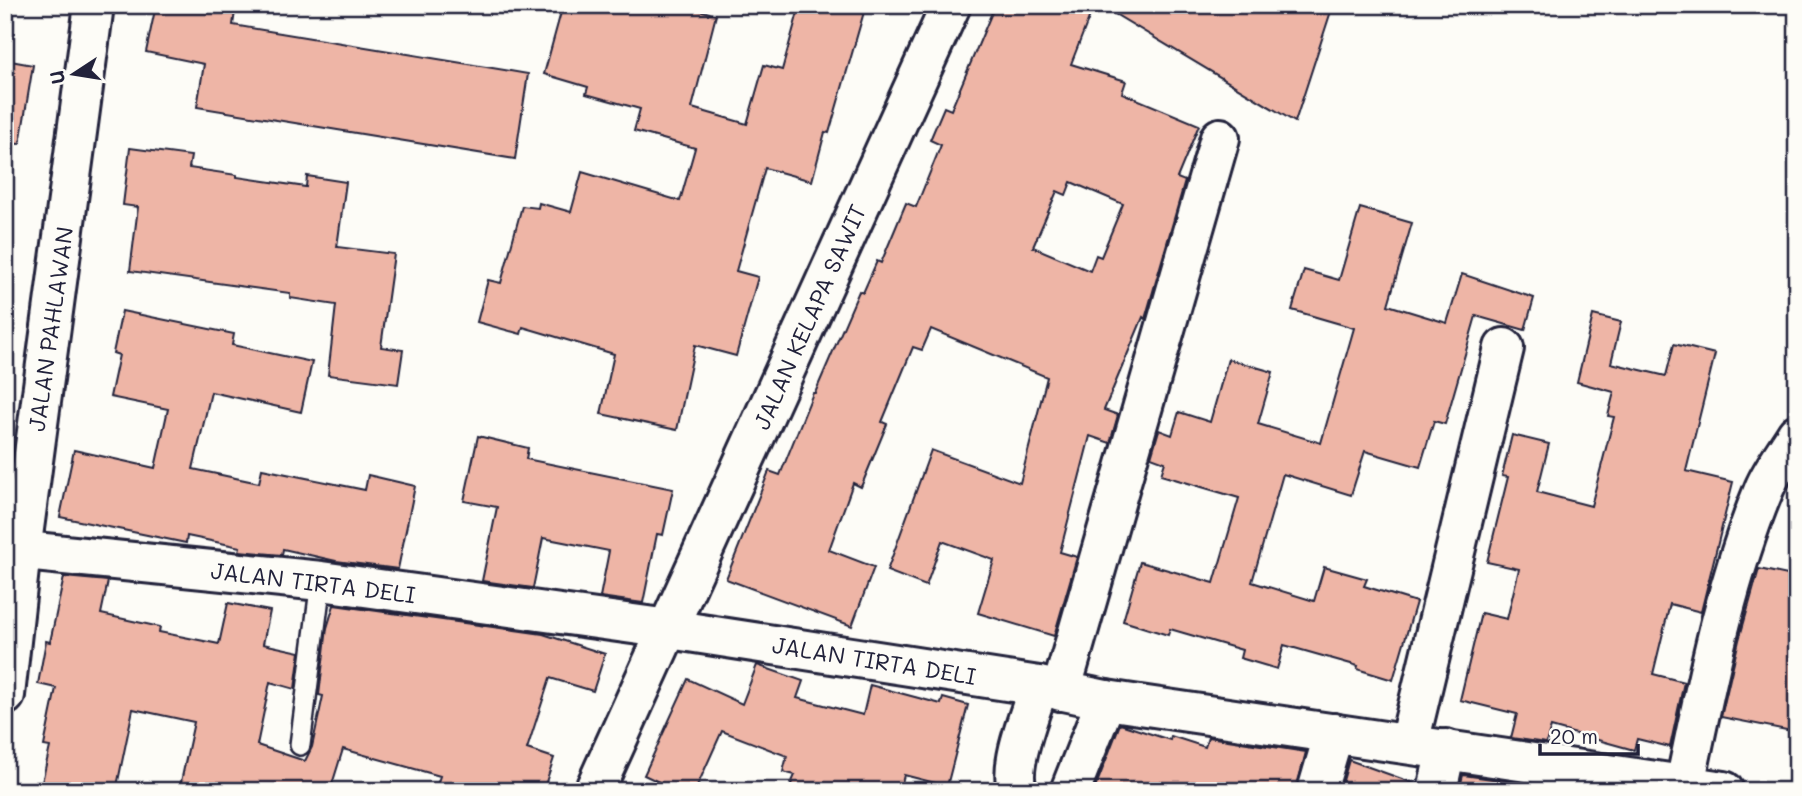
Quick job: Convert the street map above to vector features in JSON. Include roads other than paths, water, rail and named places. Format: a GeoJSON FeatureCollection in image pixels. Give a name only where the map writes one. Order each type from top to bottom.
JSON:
{"type":"FeatureCollection","features":[{"type":"Feature","properties":{"kind":"street","name":"JALAN PAHLAWAN"},"geometry":{"type":"LineString","coordinates":[[5,695],[13,550],[94,5]]}},
{"type":"Feature","properties":{"kind":"street","name":"JALAN KELAPA SAWIT"},"geometry":{"type":"LineString","coordinates":[[594,791],[951,5]]}},
{"type":"Feature","properties":{"kind":"street"},"geometry":{"type":"LineString","coordinates":[[1018,791],[1014,781],[1020,746],[1050,689],[1220,138]]}},
{"type":"Feature","properties":{"kind":"street"},"geometry":{"type":"LineString","coordinates":[[1409,743],[1504,348]]}},
{"type":"Feature","properties":{"kind":"street"},"geometry":{"type":"LineString","coordinates":[[1685,784],[1705,687],[1732,579],[1765,487],[1797,434]]}},
{"type":"Feature","properties":{"kind":"street","name":"JALAN TIRTA DELI"},"geometry":{"type":"LineString","coordinates":[[13,550],[321,582],[669,629],[1106,700],[1409,743],[1629,784],[1685,784],[1724,791]]}},
{"type":"Feature","properties":{"kind":"street"},"geometry":{"type":"LineString","coordinates":[[1070,791],[1106,700]]}},
{"type":"Feature","properties":{"kind":"street"},"geometry":{"type":"LineString","coordinates":[[1317,791],[1334,733]]}},
{"type":"Feature","properties":{"kind":"street"},"geometry":{"type":"LineString","coordinates":[[1437,791],[1446,749]]}},
{"type":"Feature","properties":{"kind":"lane"},"geometry":{"type":"LineString","coordinates":[[300,745],[321,582]]}}]}
